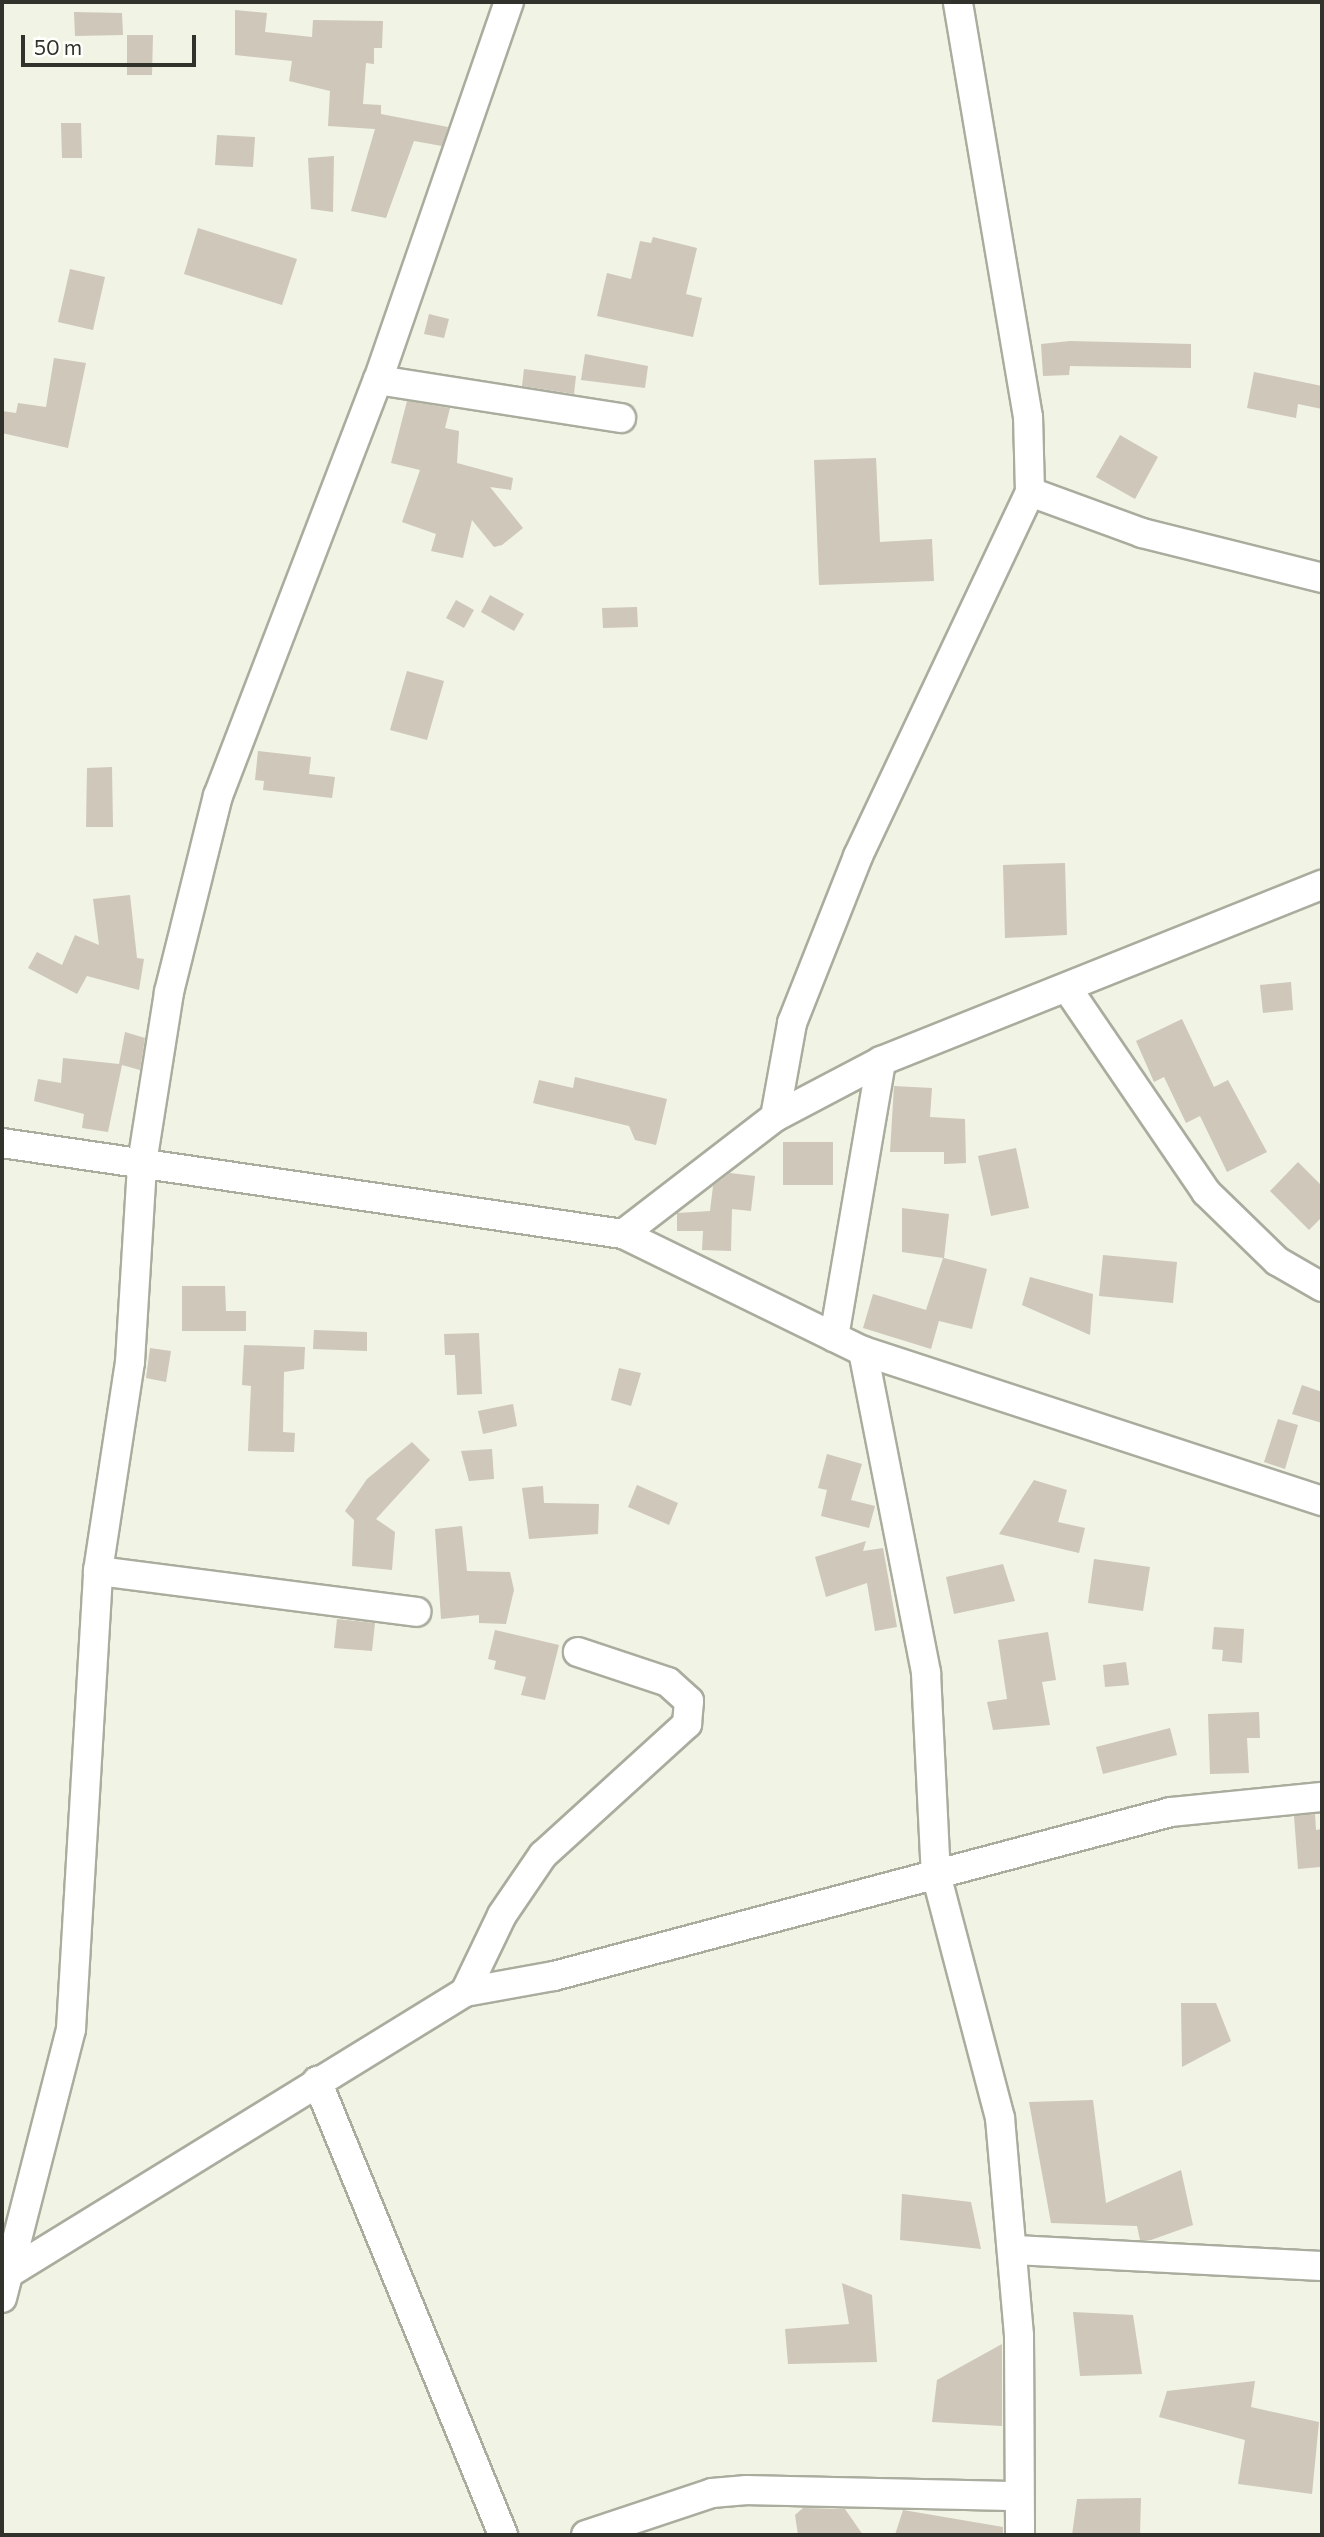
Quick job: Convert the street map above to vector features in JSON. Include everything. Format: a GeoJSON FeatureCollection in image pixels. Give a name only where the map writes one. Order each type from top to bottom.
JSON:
{"type":"FeatureCollection","features":[{"type":"Feature","properties":{"kind":"street"},"geometry":{"type":"LineString","coordinates":[[6,2285],[71,2029],[98,1571],[130,1362],[142,1163],[169,992],[218,796],[377,380],[509,2]]}},
{"type":"Feature","properties":{"kind":"street"},"geometry":{"type":"LineString","coordinates":[[775,1117],[792,1023],[858,856],[1030,492],[1021,364],[958,2]]}},
{"type":"Feature","properties":{"kind":"street"},"geometry":{"type":"LineString","coordinates":[[377,380],[621,418]]}},
{"type":"Feature","properties":{"kind":"street"},"geometry":{"type":"LineString","coordinates":[[1030,492],[1142,533],[1322,578]]}},
{"type":"Feature","properties":{"kind":"street"},"geometry":{"type":"LineString","coordinates":[[623,1234],[775,1117],[881,1061],[1322,885]]}},
{"type":"Feature","properties":{"kind":"street"},"geometry":{"type":"LineString","coordinates":[[1067,988],[1206,1192],[1277,1261],[1322,1287]]}},
{"type":"Feature","properties":{"kind":"street"},"geometry":{"type":"LineString","coordinates":[[834,1337],[881,1061]]}},
{"type":"Feature","properties":{"kind":"street"},"geometry":{"type":"LineString","coordinates":[[2,1143],[623,1234],[863,1351],[1322,1501]]}},
{"type":"Feature","properties":{"kind":"street"},"geometry":{"type":"LineString","coordinates":[[863,1351],[926,1674],[936,1874],[1000,2118],[1014,2250],[1020,2535]]}},
{"type":"Feature","properties":{"kind":"street"},"geometry":{"type":"LineString","coordinates":[[98,1571],[416,1612]]}},
{"type":"Feature","properties":{"kind":"street"},"geometry":{"type":"LineString","coordinates":[[465,1992],[502,1915],[542,1855],[687,1724],[689,1701],[668,1682],[578,1651]]}},
{"type":"Feature","properties":{"kind":"street"},"geometry":{"type":"LineString","coordinates":[[6,2285],[59,2242],[465,1992],[554,1976],[1171,1812],[1322,1797]]}},
{"type":"Feature","properties":{"kind":"street"},"geometry":{"type":"LineString","coordinates":[[317,2081],[503,2535]]}},
{"type":"Feature","properties":{"kind":"street"},"geometry":{"type":"LineString","coordinates":[[23,2219],[59,2242]]}},
{"type":"Feature","properties":{"kind":"street"},"geometry":{"type":"LineString","coordinates":[[1014,2250],[1322,2266]]}},
{"type":"Feature","properties":{"kind":"street"},"geometry":{"type":"LineString","coordinates":[[586,2535],[712,2493],[796,2488],[1019,2496]]}},
{"type":"Feature","properties":{"kind":"building"},"geometry":{"type":"Polygon","coordinates":[[[235,10],[267,13],[265,32],[312,37],[313,20],[383,21],[382,48],[374,48],[374,64],[366,63],[363,104],[381,105],[381,114],[448,127],[442,146],[414,141],[386,218],[351,211],[375,129],[328,126],[330,91],[289,81],[292,61],[235,55],[235,10]]]}},
{"type":"Feature","properties":{"kind":"building"},"geometry":{"type":"Polygon","coordinates":[[[74,12],[122,13],[123,35],[75,36],[74,12]]]}},
{"type":"Feature","properties":{"kind":"building"},"geometry":{"type":"Polygon","coordinates":[[[127,35],[153,35],[152,75],[127,75],[127,35]]]}},
{"type":"Feature","properties":{"kind":"building"},"geometry":{"type":"Polygon","coordinates":[[[61,123],[81,123],[82,158],[62,158],[61,123]]]}},
{"type":"Feature","properties":{"kind":"building"},"geometry":{"type":"Polygon","coordinates":[[[217,135],[255,137],[253,167],[215,165],[217,135]]]}},
{"type":"Feature","properties":{"kind":"building"},"geometry":{"type":"Polygon","coordinates":[[[334,156],[333,212],[311,209],[308,158],[334,156]]]}},
{"type":"Feature","properties":{"kind":"building"},"geometry":{"type":"Polygon","coordinates":[[[198,228],[297,259],[282,305],[184,274],[198,228]]]}},
{"type":"Feature","properties":{"kind":"building"},"geometry":{"type":"Polygon","coordinates":[[[653,237],[697,248],[686,294],[702,298],[693,337],[597,316],[607,273],[631,279],[640,241],[651,243],[653,237]]]}},
{"type":"Feature","properties":{"kind":"building"},"geometry":{"type":"Polygon","coordinates":[[[70,269],[105,277],[93,330],[58,322],[70,269]]]}},
{"type":"Feature","properties":{"kind":"building"},"geometry":{"type":"Polygon","coordinates":[[[429,314],[449,319],[444,338],[424,334],[429,314]]]}},
{"type":"Feature","properties":{"kind":"building"},"geometry":{"type":"Polygon","coordinates":[[[1070,341],[1191,344],[1191,368],[1070,366],[1069,375],[1043,376],[1041,344],[1070,341]]]}},
{"type":"Feature","properties":{"kind":"building"},"geometry":{"type":"Polygon","coordinates":[[[585,354],[648,366],[645,388],[581,380],[585,354]]]}},
{"type":"Feature","properties":{"kind":"building"},"geometry":{"type":"Polygon","coordinates":[[[54,358],[86,363],[68,448],[2,433],[2,411],[16,413],[18,403],[46,407],[54,358]]]}},
{"type":"Feature","properties":{"kind":"building"},"geometry":{"type":"Polygon","coordinates":[[[524,369],[576,376],[574,394],[522,386],[524,369]]]}},
{"type":"Feature","properties":{"kind":"building"},"geometry":{"type":"Polygon","coordinates":[[[1254,372],[1322,386],[1322,409],[1298,404],[1296,418],[1247,408],[1254,372]]]}},
{"type":"Feature","properties":{"kind":"building"},"geometry":{"type":"Polygon","coordinates":[[[407,401],[450,408],[445,428],[459,431],[457,463],[513,478],[511,490],[490,487],[523,528],[502,545],[494,547],[472,520],[463,558],[431,551],[436,534],[402,522],[420,470],[391,463],[407,401]]]}},
{"type":"Feature","properties":{"kind":"building"},"geometry":{"type":"Polygon","coordinates":[[[1120,435],[1158,457],[1135,499],[1096,477],[1120,435]]]}},
{"type":"Feature","properties":{"kind":"building"},"geometry":{"type":"Polygon","coordinates":[[[876,458],[880,542],[932,539],[934,581],[819,585],[814,460],[876,458]]]}},
{"type":"Feature","properties":{"kind":"building"},"geometry":{"type":"Polygon","coordinates":[[[490,595],[524,614],[514,631],[481,612],[490,595]]]}},
{"type":"Feature","properties":{"kind":"building"},"geometry":{"type":"Polygon","coordinates":[[[456,600],[474,610],[464,628],[446,618],[456,600]]]}},
{"type":"Feature","properties":{"kind":"building"},"geometry":{"type":"Polygon","coordinates":[[[637,607],[638,627],[603,628],[602,608],[637,607]]]}},
{"type":"Feature","properties":{"kind":"building"},"geometry":{"type":"Polygon","coordinates":[[[407,671],[444,681],[427,740],[390,730],[407,671]]]}},
{"type":"Feature","properties":{"kind":"building"},"geometry":{"type":"Polygon","coordinates":[[[258,751],[311,757],[309,774],[335,777],[332,798],[263,790],[264,781],[255,780],[258,751]]]}},
{"type":"Feature","properties":{"kind":"building"},"geometry":{"type":"Polygon","coordinates":[[[112,767],[113,827],[86,827],[87,768],[112,767]]]}},
{"type":"Feature","properties":{"kind":"building"},"geometry":{"type":"Polygon","coordinates":[[[1065,863],[1067,935],[1005,938],[1003,865],[1065,863]]]}},
{"type":"Feature","properties":{"kind":"building"},"geometry":{"type":"Polygon","coordinates":[[[130,895],[137,958],[144,959],[139,990],[87,976],[77,994],[28,968],[37,952],[62,965],[75,935],[99,945],[93,899],[130,895]]]}},
{"type":"Feature","properties":{"kind":"building"},"geometry":{"type":"Polygon","coordinates":[[[1291,982],[1293,1010],[1263,1013],[1260,985],[1291,982]]]}},
{"type":"Feature","properties":{"kind":"building"},"geometry":{"type":"Polygon","coordinates":[[[1182,1019],[1214,1087],[1228,1080],[1267,1152],[1227,1172],[1200,1116],[1186,1123],[1164,1077],[1154,1082],[1136,1041],[1182,1019]]]}},
{"type":"Feature","properties":{"kind":"building"},"geometry":{"type":"Polygon","coordinates":[[[125,1032],[145,1038],[140,1070],[122,1065],[108,1132],[82,1128],[84,1114],[34,1101],[38,1079],[61,1083],[63,1058],[119,1064],[125,1032]]]}},
{"type":"Feature","properties":{"kind":"building"},"geometry":{"type":"Polygon","coordinates":[[[575,1077],[667,1099],[656,1145],[635,1140],[629,1126],[533,1103],[539,1080],[573,1088],[575,1077]]]}},
{"type":"Feature","properties":{"kind":"building"},"geometry":{"type":"Polygon","coordinates":[[[894,1086],[932,1088],[930,1117],[965,1119],[966,1163],[944,1164],[944,1152],[890,1152],[894,1086]]]}},
{"type":"Feature","properties":{"kind":"building"},"geometry":{"type":"Polygon","coordinates":[[[783,1142],[833,1142],[833,1185],[783,1185],[783,1142]]]}},
{"type":"Feature","properties":{"kind":"building"},"geometry":{"type":"Polygon","coordinates":[[[1016,1148],[1029,1208],[991,1216],[978,1156],[1016,1148]]]}},
{"type":"Feature","properties":{"kind":"building"},"geometry":{"type":"Polygon","coordinates":[[[1298,1162],[1322,1186],[1322,1217],[1309,1230],[1270,1191],[1298,1162]]]}},
{"type":"Feature","properties":{"kind":"building"},"geometry":{"type":"Polygon","coordinates":[[[730,1173],[755,1176],[751,1211],[732,1209],[731,1251],[702,1250],[703,1231],[677,1231],[677,1213],[710,1211],[713,1186],[730,1173]]]}},
{"type":"Feature","properties":{"kind":"building"},"geometry":{"type":"Polygon","coordinates":[[[902,1208],[949,1214],[944,1258],[987,1269],[972,1329],[939,1321],[931,1349],[863,1328],[873,1294],[926,1310],[943,1258],[902,1252],[902,1208]]]}},
{"type":"Feature","properties":{"kind":"building"},"geometry":{"type":"Polygon","coordinates":[[[1103,1255],[1177,1262],[1173,1303],[1099,1296],[1103,1255]]]}},
{"type":"Feature","properties":{"kind":"building"},"geometry":{"type":"Polygon","coordinates":[[[1030,1277],[1093,1294],[1090,1335],[1022,1305],[1030,1277]]]}},
{"type":"Feature","properties":{"kind":"building"},"geometry":{"type":"Polygon","coordinates":[[[182,1286],[225,1286],[226,1311],[246,1311],[246,1331],[182,1331],[182,1286]]]}},
{"type":"Feature","properties":{"kind":"building"},"geometry":{"type":"Polygon","coordinates":[[[314,1330],[367,1332],[367,1351],[313,1349],[314,1330]]]}},
{"type":"Feature","properties":{"kind":"building"},"geometry":{"type":"Polygon","coordinates":[[[479,1333],[482,1394],[457,1395],[455,1355],[445,1355],[444,1334],[479,1333]]]}},
{"type":"Feature","properties":{"kind":"building"},"geometry":{"type":"Polygon","coordinates":[[[244,1345],[305,1347],[304,1369],[284,1372],[283,1432],[295,1433],[294,1452],[248,1451],[251,1386],[242,1385],[244,1345]]]}},
{"type":"Feature","properties":{"kind":"building"},"geometry":{"type":"Polygon","coordinates":[[[150,1348],[171,1351],[166,1382],[146,1378],[150,1348]]]}},
{"type":"Feature","properties":{"kind":"building"},"geometry":{"type":"Polygon","coordinates":[[[619,1368],[641,1373],[631,1406],[611,1400],[619,1368]]]}},
{"type":"Feature","properties":{"kind":"building"},"geometry":{"type":"Polygon","coordinates":[[[1302,1385],[1322,1392],[1322,1423],[1292,1414],[1302,1385]]]}},
{"type":"Feature","properties":{"kind":"building"},"geometry":{"type":"Polygon","coordinates":[[[513,1404],[517,1426],[483,1434],[478,1411],[513,1404]]]}},
{"type":"Feature","properties":{"kind":"building"},"geometry":{"type":"Polygon","coordinates":[[[1278,1419],[1298,1425],[1285,1469],[1264,1462],[1278,1419]]]}},
{"type":"Feature","properties":{"kind":"building"},"geometry":{"type":"Polygon","coordinates":[[[412,1442],[430,1460],[376,1519],[395,1532],[392,1570],[352,1566],[354,1520],[345,1511],[367,1479],[412,1442]]]}},
{"type":"Feature","properties":{"kind":"building"},"geometry":{"type":"Polygon","coordinates":[[[492,1449],[494,1479],[469,1481],[461,1451],[492,1449]]]}},
{"type":"Feature","properties":{"kind":"building"},"geometry":{"type":"Polygon","coordinates":[[[827,1454],[862,1464],[851,1500],[875,1506],[869,1528],[821,1516],[827,1490],[818,1488],[827,1454]]]}},
{"type":"Feature","properties":{"kind":"building"},"geometry":{"type":"Polygon","coordinates":[[[1034,1480],[1067,1490],[1058,1522],[1085,1528],[1079,1553],[999,1534],[1034,1480]]]}},
{"type":"Feature","properties":{"kind":"building"},"geometry":{"type":"Polygon","coordinates":[[[637,1485],[678,1503],[669,1525],[628,1507],[637,1485]]]}},
{"type":"Feature","properties":{"kind":"building"},"geometry":{"type":"Polygon","coordinates":[[[543,1486],[544,1503],[599,1504],[598,1534],[529,1539],[522,1488],[543,1486]]]}},
{"type":"Feature","properties":{"kind":"building"},"geometry":{"type":"Polygon","coordinates":[[[462,1526],[467,1571],[510,1572],[514,1590],[506,1624],[479,1623],[479,1615],[441,1619],[435,1529],[462,1526]]]}},
{"type":"Feature","properties":{"kind":"building"},"geometry":{"type":"Polygon","coordinates":[[[866,1541],[863,1551],[883,1548],[897,1627],[875,1631],[867,1583],[826,1597],[815,1557],[866,1541]]]}},
{"type":"Feature","properties":{"kind":"building"},"geometry":{"type":"Polygon","coordinates":[[[1094,1559],[1150,1567],[1143,1611],[1088,1603],[1094,1559]]]}},
{"type":"Feature","properties":{"kind":"building"},"geometry":{"type":"Polygon","coordinates":[[[1003,1564],[1015,1601],[954,1614],[946,1577],[1003,1564]]]}},
{"type":"Feature","properties":{"kind":"building"},"geometry":{"type":"Polygon","coordinates":[[[337,1619],[375,1623],[372,1651],[334,1648],[337,1619]]]}},
{"type":"Feature","properties":{"kind":"building"},"geometry":{"type":"Polygon","coordinates":[[[1214,1627],[1244,1629],[1242,1663],[1222,1661],[1223,1650],[1212,1649],[1214,1627]]]}},
{"type":"Feature","properties":{"kind":"building"},"geometry":{"type":"Polygon","coordinates":[[[495,1630],[559,1645],[545,1700],[521,1695],[526,1677],[494,1669],[496,1661],[488,1659],[495,1630]]]}},
{"type":"Feature","properties":{"kind":"building"},"geometry":{"type":"Polygon","coordinates":[[[1048,1632],[1056,1680],[1042,1682],[1050,1725],[993,1730],[987,1702],[1007,1699],[998,1640],[1048,1632]]]}},
{"type":"Feature","properties":{"kind":"building"},"geometry":{"type":"Polygon","coordinates":[[[1126,1662],[1129,1685],[1105,1687],[1103,1665],[1126,1662]]]}},
{"type":"Feature","properties":{"kind":"building"},"geometry":{"type":"Polygon","coordinates":[[[1259,1712],[1260,1738],[1247,1738],[1249,1773],[1210,1774],[1208,1714],[1259,1712]]]}},
{"type":"Feature","properties":{"kind":"building"},"geometry":{"type":"Polygon","coordinates":[[[1170,1728],[1177,1755],[1103,1774],[1096,1747],[1170,1728]]]}},
{"type":"Feature","properties":{"kind":"building"},"geometry":{"type":"Polygon","coordinates":[[[1315,1814],[1316,1830],[1322,1829],[1320,1867],[1298,1869],[1294,1816],[1315,1814]]]}},
{"type":"Feature","properties":{"kind":"building"},"geometry":{"type":"Polygon","coordinates":[[[1181,2003],[1216,2003],[1231,2041],[1182,2067],[1181,2003]]]}},
{"type":"Feature","properties":{"kind":"building"},"geometry":{"type":"Polygon","coordinates":[[[1093,2100],[1106,2203],[1181,2170],[1193,2225],[1151,2240],[1140,2240],[1137,2226],[1051,2223],[1029,2102],[1093,2100]]]}},
{"type":"Feature","properties":{"kind":"building"},"geometry":{"type":"Polygon","coordinates":[[[902,2194],[971,2202],[981,2249],[900,2240],[902,2194]]]}},
{"type":"Feature","properties":{"kind":"building"},"geometry":{"type":"Polygon","coordinates":[[[842,2283],[872,2295],[877,2362],[788,2364],[785,2329],[849,2324],[842,2283]]]}},
{"type":"Feature","properties":{"kind":"building"},"geometry":{"type":"Polygon","coordinates":[[[1073,2312],[1133,2315],[1142,2374],[1080,2376],[1073,2312]]]}},
{"type":"Feature","properties":{"kind":"building"},"geometry":{"type":"Polygon","coordinates":[[[1002,2344],[1002,2426],[932,2422],[937,2380],[1002,2344]]]}},
{"type":"Feature","properties":{"kind":"building"},"geometry":{"type":"Polygon","coordinates":[[[1255,2381],[1251,2407],[1319,2422],[1312,2494],[1238,2484],[1245,2440],[1159,2417],[1167,2391],[1255,2381]]]}},
{"type":"Feature","properties":{"kind":"building"},"geometry":{"type":"Polygon","coordinates":[[[1141,2498],[1140,2535],[1072,2535],[1077,2499],[1141,2498]]]}},
{"type":"Feature","properties":{"kind":"building"},"geometry":{"type":"Polygon","coordinates":[[[803,2508],[845,2509],[863,2535],[798,2535],[795,2515],[803,2508]]]}},
{"type":"Feature","properties":{"kind":"building"},"geometry":{"type":"Polygon","coordinates":[[[903,2510],[1003,2527],[1003,2535],[895,2535],[903,2510]]]}}]}
